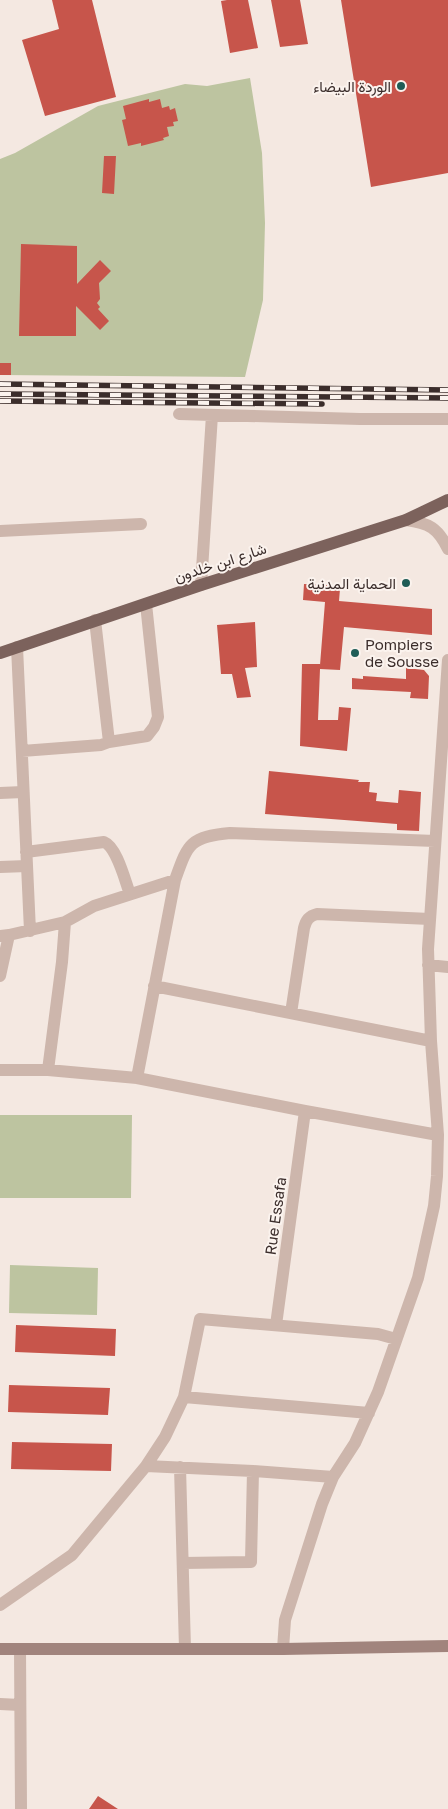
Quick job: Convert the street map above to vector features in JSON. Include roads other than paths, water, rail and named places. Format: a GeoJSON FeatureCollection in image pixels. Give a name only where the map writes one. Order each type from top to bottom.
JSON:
{"type":"FeatureCollection","features":[{"type":"Feature","properties":{"kind":"main road","name":"شارع ابن خلدون"},"geometry":{"type":"LineString","coordinates":[[0,654],[200,585],[406,520],[448,500]]}},
{"type":"Feature","properties":{"kind":"street"},"geometry":{"type":"LineString","coordinates":[[179,414],[360,419],[448,419]]}},
{"type":"Feature","properties":{"kind":"street"},"geometry":{"type":"LineString","coordinates":[[200,585],[212,416]]}},
{"type":"Feature","properties":{"kind":"street"},"geometry":{"type":"LineString","coordinates":[[406,520],[429,525],[444,540],[448,550]]}},
{"type":"Feature","properties":{"kind":"street"},"geometry":{"type":"LineString","coordinates":[[0,531],[141,524]]}},
{"type":"Feature","properties":{"kind":"street"},"geometry":{"type":"LineString","coordinates":[[22,751],[100,745],[147,736],[151,732],[158,717],[146,604]]}},
{"type":"Feature","properties":{"kind":"street"},"geometry":{"type":"LineString","coordinates":[[95,620],[109,742]]}},
{"type":"Feature","properties":{"kind":"street"},"geometry":{"type":"LineString","coordinates":[[17,647],[30,931]]}},
{"type":"Feature","properties":{"kind":"street"},"geometry":{"type":"LineString","coordinates":[[282,1649],[285,1620],[322,1504],[333,1477],[355,1444],[369,1413],[418,1278],[426,1245],[436,1184],[442,1092],[431,1041],[428,965],[448,660]]}},
{"type":"Feature","properties":{"kind":"street"},"geometry":{"type":"LineString","coordinates":[[0,792],[23,792]]}},
{"type":"Feature","properties":{"kind":"street"},"geometry":{"type":"LineString","coordinates":[[137,1078],[175,880],[185,852],[190,846],[208,835],[230,833],[436,841]]}},
{"type":"Feature","properties":{"kind":"street"},"geometry":{"type":"LineString","coordinates":[[26,852],[104,842],[114,850],[130,894]]}},
{"type":"Feature","properties":{"kind":"street"},"geometry":{"type":"LineString","coordinates":[[0,867],[27,866]]}},
{"type":"Feature","properties":{"kind":"street"},"geometry":{"type":"LineString","coordinates":[[0,976],[4,936],[65,922],[94,906],[175,880]]}},
{"type":"Feature","properties":{"kind":"street"},"geometry":{"type":"LineString","coordinates":[[291,1013],[304,928],[308,918],[317,914],[430,919]]}},
{"type":"Feature","properties":{"kind":"street"},"geometry":{"type":"LineString","coordinates":[[48,1070],[62,962],[65,922]]}},
{"type":"Feature","properties":{"kind":"street"},"geometry":{"type":"LineString","coordinates":[[428,965],[448,967]]}},
{"type":"Feature","properties":{"kind":"street"},"geometry":{"type":"LineString","coordinates":[[154,986],[431,1041]]}},
{"type":"Feature","properties":{"kind":"street"},"geometry":{"type":"LineString","coordinates":[[0,1070],[48,1070],[137,1078],[438,1135]]}},
{"type":"Feature","properties":{"kind":"street","name":"Rue Essafa"},"geometry":{"type":"LineString","coordinates":[[276,1325],[305,1111]]}},
{"type":"Feature","properties":{"kind":"street"},"geometry":{"type":"LineString","coordinates":[[0,1605],[72,1555],[146,1466],[165,1437],[184,1397],[200,1319],[378,1334],[396,1339]]}},
{"type":"Feature","properties":{"kind":"street"},"geometry":{"type":"LineString","coordinates":[[184,1397],[369,1413]]}},
{"type":"Feature","properties":{"kind":"street"},"geometry":{"type":"LineString","coordinates":[[146,1466],[333,1477]]}},
{"type":"Feature","properties":{"kind":"street"},"geometry":{"type":"LineString","coordinates":[[180,1467],[185,1649]]}},
{"type":"Feature","properties":{"kind":"street"},"geometry":{"type":"LineString","coordinates":[[183,1563],[251,1562],[253,1471]]}},
{"type":"Feature","properties":{"kind":"street"},"geometry":{"type":"LineString","coordinates":[[0,1649],[282,1649],[448,1646]]}},
{"type":"Feature","properties":{"kind":"street"},"geometry":{"type":"LineString","coordinates":[[20,1649],[21,1809]]}},
{"type":"Feature","properties":{"kind":"street"},"geometry":{"type":"LineString","coordinates":[[0,1704],[20,1705]]}},
{"type":"Feature","properties":{"kind":"railway"},"geometry":{"type":"LineString","coordinates":[[0,384],[448,390]]}},
{"type":"Feature","properties":{"kind":"railway"},"geometry":{"type":"LineString","coordinates":[[0,394],[448,398]]}},
{"type":"Feature","properties":{"kind":"railway"},"geometry":{"type":"LineString","coordinates":[[0,401],[322,404]]}},
{"type":"Feature","properties":{"kind":"place","name":"الوردة البيضاء"},"geometry":{"type":"Point","coordinates":[401,86]}},
{"type":"Feature","properties":{"kind":"place","name":"الحماية المدنية"},"geometry":{"type":"Point","coordinates":[406,583]}},
{"type":"Feature","properties":{"kind":"place","name":"Pompiers de Sousse"},"geometry":{"type":"Point","coordinates":[355,653]}}]}
